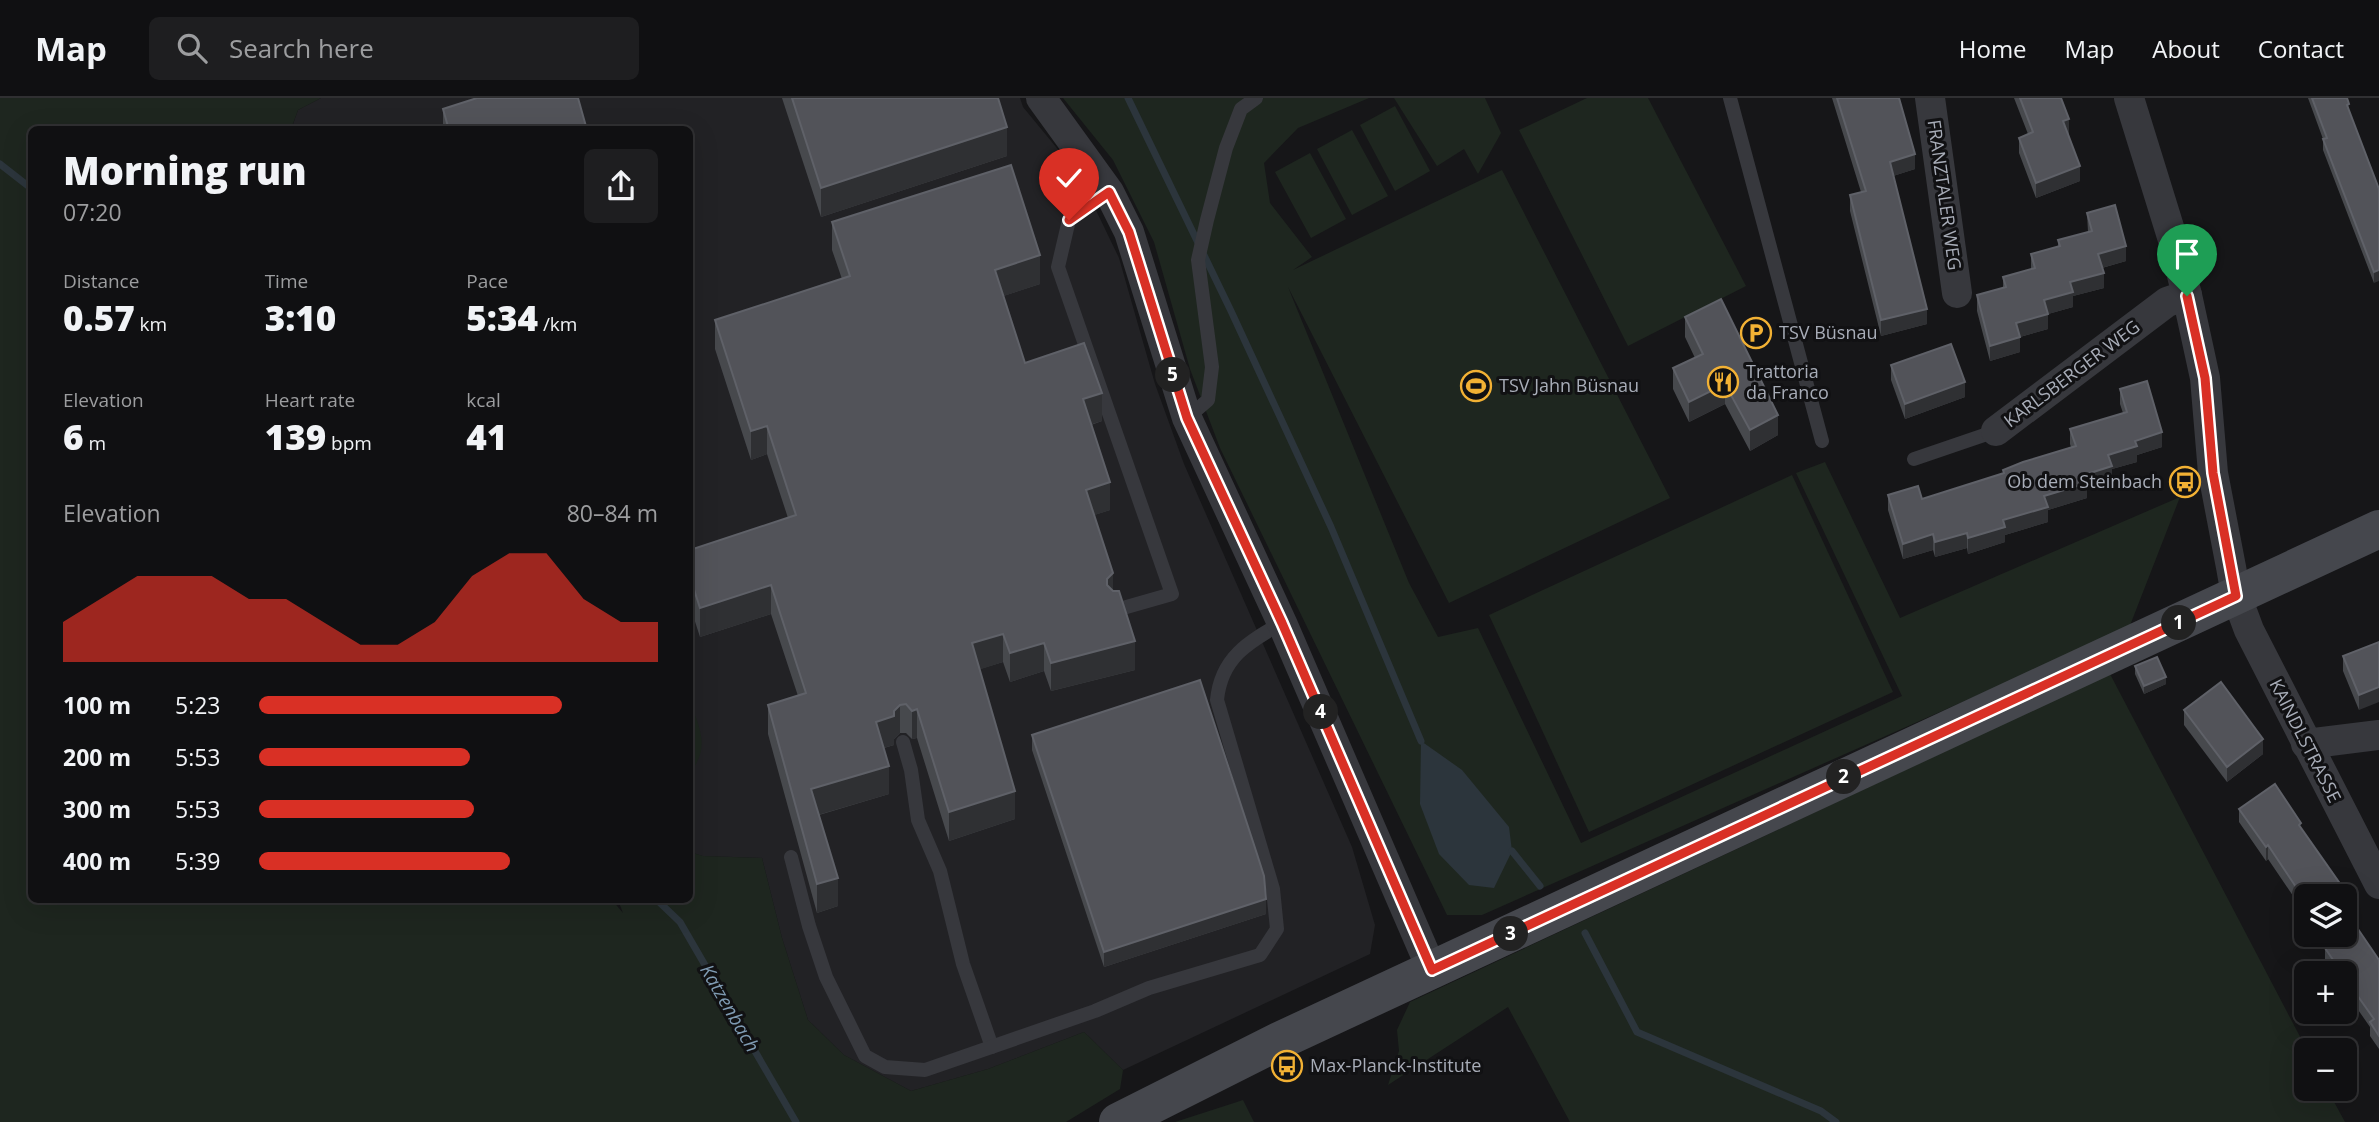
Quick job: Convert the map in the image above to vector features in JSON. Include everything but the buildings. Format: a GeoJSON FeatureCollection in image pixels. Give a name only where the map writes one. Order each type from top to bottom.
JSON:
{"type":"FeatureCollection","features":[{"type":"Feature","properties":{"kind":"street"},"geometry":{"type":"LineString","coordinates":[[1041,98],[1109,192],[1129,232],[1187,418],[1282,623],[1432,970]]}},
{"type":"Feature","properties":{"kind":"street","name":"FRANZTALER WEG"},"geometry":{"type":"LineString","coordinates":[[1930,98],[1957,293]]}},
{"type":"Feature","properties":{"kind":"street"},"geometry":{"type":"LineString","coordinates":[[2129,98],[2173,240],[2205,378],[2213,473],[2236,596]]}},
{"type":"Feature","properties":{"kind":"street","name":"KARLSBERGER WEG"},"geometry":{"type":"LineString","coordinates":[[1996,431],[2166,302],[2187,296]]}},
{"type":"Feature","properties":{"kind":"street"},"geometry":{"type":"LineString","coordinates":[[1118,1122],[1279,1041],[2379,529]]}},
{"type":"Feature","properties":{"kind":"street","name":"KAINDLSTRASSE"},"geometry":{"type":"LineString","coordinates":[[2236,596],[2249,630],[2379,884]]}},
{"type":"Feature","properties":{"kind":"street"},"geometry":{"type":"LineString","coordinates":[[2306,744],[2379,735]]}},
{"type":"Feature","properties":{"kind":"lane"},"geometry":{"type":"LineString","coordinates":[[1187,418],[1208,400],[1212,367],[1198,260],[1226,148],[1241,109],[1256,98]]}},
{"type":"Feature","properties":{"kind":"lane"},"geometry":{"type":"LineString","coordinates":[[1730,98],[1822,441]]}},
{"type":"Feature","properties":{"kind":"lane"},"geometry":{"type":"LineString","coordinates":[[1109,192],[1069,220],[1058,267],[1171,593],[1116,610]]}},
{"type":"Feature","properties":{"kind":"lane","name":"KARLSBERGER WEG"},"geometry":{"type":"LineString","coordinates":[[1914,459],[1996,431]]}},
{"type":"Feature","properties":{"kind":"lane"},"geometry":{"type":"LineString","coordinates":[[791,857],[826,977],[865,1056],[885,1067],[925,1070],[1095,1011],[1149,988],[1260,955],[1277,929],[1269,890],[1213,715],[1218,685],[1227,664],[1258,636],[1282,623]]}},
{"type":"Feature","properties":{"kind":"lane"},"geometry":{"type":"LineString","coordinates":[[904,742],[918,820],[940,871],[963,964],[992,1047]]}},
{"type":"Feature","properties":{"kind":"shaded area"},"geometry":{"type":"Polygon","coordinates":[[[0,98],[321,98],[298,110],[292,126],[28,126],[28,903],[615,903],[623,913],[619,903],[693,903],[693,853],[703,856],[762,858],[782,938],[808,1020],[844,1055],[911,1091],[988,1069],[1084,1032],[1123,1070],[1120,1089],[1066,1122],[0,1122],[0,98]]]}},
{"type":"Feature","properties":{"kind":"shaded area"},"geometry":{"type":"Polygon","coordinates":[[[321,98],[1020,98],[1023,107],[1079,175],[1119,258],[1155,384],[1184,464],[1352,847],[1375,925],[1370,954],[1123,1070],[1084,1032],[988,1069],[911,1091],[844,1055],[808,1020],[782,938],[762,858],[702,856],[693,853],[693,126],[292,126],[298,110],[321,98]]]}},
{"type":"Feature","properties":{"kind":"shaded area"},"geometry":{"type":"Polygon","coordinates":[[[1063,98],[1369,98],[1298,128],[1264,163],[1270,203],[1312,257],[1293,270],[1502,170],[1670,498],[1449,603],[1288,287],[1409,583],[1438,637],[1478,628],[1581,843],[1902,696],[1796,473],[1825,462],[1900,618],[2180,497],[2129,628],[1482,915],[1447,915],[1220,448],[1190,369],[1154,242],[1113,160],[1063,98]]]}},
{"type":"Feature","properties":{"kind":"shaded area"},"geometry":{"type":"Polygon","coordinates":[[[1394,98],[1485,98],[1501,133],[1478,174],[1464,149],[1437,166],[1394,98]]]}},
{"type":"Feature","properties":{"kind":"shaded area","name":"TSV Jahn Büsnau"},"geometry":{"type":"Polygon","coordinates":[[[1587,98],[1648,98],[1746,286],[1628,346],[1519,130],[1587,98]]]}},
{"type":"Feature","properties":{"kind":"shaded area"},"geometry":{"type":"Polygon","coordinates":[[[1395,106],[1430,171],[1395,191],[1360,125],[1395,106]]]}},
{"type":"Feature","properties":{"kind":"shaded area"},"geometry":{"type":"Polygon","coordinates":[[[1352,130],[1388,196],[1352,215],[1317,149],[1352,130]]]}},
{"type":"Feature","properties":{"kind":"shaded area"},"geometry":{"type":"Polygon","coordinates":[[[1310,153],[1346,219],[1311,238],[1275,172],[1310,153]]]}},
{"type":"Feature","properties":{"kind":"shaded area"},"geometry":{"type":"Polygon","coordinates":[[[1792,475],[1893,692],[1589,832],[1489,615],[1792,475]]]}},
{"type":"Feature","properties":{"kind":"shaded area"},"geometry":{"type":"Polygon","coordinates":[[[2110,674],[2301,1038],[2294,1038],[2294,1101],[2334,1101],[2345,1122],[1570,1122],[1508,1007],[1388,1085],[1399,1051],[1397,1030],[1410,1002],[2110,674]]]}},
{"type":"Feature","properties":{"kind":"shaded area"},"geometry":{"type":"Polygon","coordinates":[[[693,710],[702,746],[693,768],[693,710]]]}},
{"type":"Feature","properties":{"kind":"shaded area"},"geometry":{"type":"Polygon","coordinates":[[[1421,741],[1462,770],[1509,827],[1512,851],[1494,888],[1469,885],[1439,854],[1420,804],[1421,741]]]}},
{"type":"Feature","properties":{"kind":"shaded area"},"geometry":{"type":"Polygon","coordinates":[[[1243,1100],[1254,1122],[1175,1122],[1237,1102],[1243,1100]]]}},
{"type":"Feature","properties":{"kind":"waterway"},"geometry":{"type":"LineString","coordinates":[[1128,98],[1331,527],[1421,741]]}},
{"type":"Feature","properties":{"kind":"waterway","name":"Katzenbach"},"geometry":{"type":"LineString","coordinates":[[0,164],[28,186]]}},
{"type":"Feature","properties":{"kind":"waterway"},"geometry":{"type":"LineString","coordinates":[[1512,851],[1540,886]]}},
{"type":"Feature","properties":{"kind":"waterway","name":"Katzenbach"},"geometry":{"type":"LineString","coordinates":[[660,903],[680,922],[796,1122]]}},
{"type":"Feature","properties":{"kind":"waterway"},"geometry":{"type":"LineString","coordinates":[[1585,933],[1637,1032],[1821,1111],[1836,1122]]}},
{"type":"Feature","properties":{"kind":"place","name":"TSV Büsnau"},"geometry":{"type":"Point","coordinates":[1756,333]}},
{"type":"Feature","properties":{"kind":"place","name":"Trattoria da Franco"},"geometry":{"type":"Point","coordinates":[1723,382]}},
{"type":"Feature","properties":{"kind":"place","name":"TSV Jahn Büsnau"},"geometry":{"type":"Point","coordinates":[1476,386]}},
{"type":"Feature","properties":{"kind":"place","name":"Ob dem Steinbach"},"geometry":{"type":"Point","coordinates":[2185,482]}},
{"type":"Feature","properties":{"kind":"place","name":"Max-Planck-Institute"},"geometry":{"type":"Point","coordinates":[1287,1066]}},
{"type":"Feature","properties":{"kind":"route"},"geometry":{"type":"LineString","coordinates":[[1069,220],[1109,192],[1129,232],[1187,418],[1282,623],[1432,970],[2236,596],[2213,473],[2205,378],[2187,296]]}}]}
